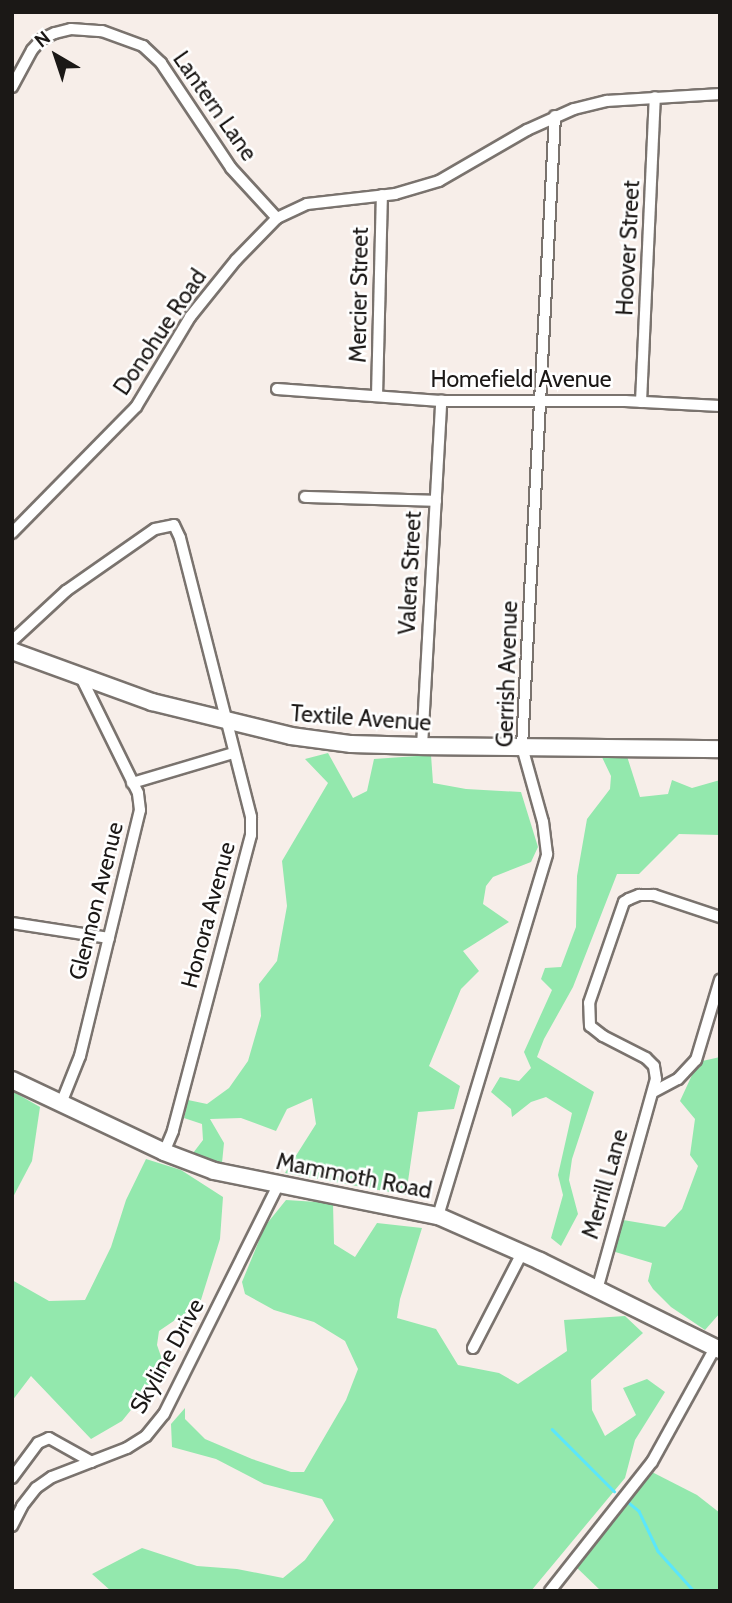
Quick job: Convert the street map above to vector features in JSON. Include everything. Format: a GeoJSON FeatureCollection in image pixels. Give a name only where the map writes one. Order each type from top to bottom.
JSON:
{"type":"FeatureCollection","features":[{"type":"Feature","properties":{"kind":"main road","name":"Textile Avenue"},"geometry":{"type":"LineString","coordinates":[[12,651],[152,702],[224,722],[331,742],[422,746],[720,749]]}},
{"type":"Feature","properties":{"kind":"main road","name":"Mammoth Road"},"geometry":{"type":"LineString","coordinates":[[12,1080],[62,1101],[164,1152],[214,1171],[438,1216],[522,1253],[718,1349]]}},
{"type":"Feature","properties":{"kind":"street","name":"Lantern Lane"},"geometry":{"type":"LineString","coordinates":[[12,87],[32,50],[39,42],[55,33],[71,29],[102,32],[143,46],[161,63],[231,168],[277,218]]}},
{"type":"Feature","properties":{"kind":"street","name":"Donohue Road"},"geometry":{"type":"LineString","coordinates":[[12,533],[136,407],[190,317],[236,260],[277,218],[307,204],[382,195],[439,181],[555,116],[607,101],[720,94]]}},
{"type":"Feature","properties":{"kind":"street","name":"Hoover Street"},"geometry":{"type":"LineString","coordinates":[[640,401],[655,97]]}},
{"type":"Feature","properties":{"kind":"street","name":"Gerrish Avenue"},"geometry":{"type":"LineString","coordinates":[[438,1216],[547,854],[543,822],[522,747],[555,116]]}},
{"type":"Feature","properties":{"kind":"street","name":"Mercier Street"},"geometry":{"type":"LineString","coordinates":[[377,396],[382,195]]}},
{"type":"Feature","properties":{"kind":"street","name":"Homefield Avenue"},"geometry":{"type":"LineString","coordinates":[[277,389],[441,401],[640,401],[720,406]]}},
{"type":"Feature","properties":{"kind":"street","name":"Valera Street"},"geometry":{"type":"LineString","coordinates":[[422,746],[441,401]]}},
{"type":"Feature","properties":{"kind":"street"},"geometry":{"type":"LineString","coordinates":[[305,498],[436,501]]}},
{"type":"Feature","properties":{"kind":"street","name":"Honora Avenue"},"geometry":{"type":"LineString","coordinates":[[12,640],[66,591],[155,529],[172,525],[180,538],[224,722],[251,817],[249,848],[173,1131],[164,1152]]}},
{"type":"Feature","properties":{"kind":"street","name":"Glennon Avenue"},"geometry":{"type":"LineString","coordinates":[[62,1101],[80,1056],[138,826],[138,793],[81,677]]}},
{"type":"Feature","properties":{"kind":"street"},"geometry":{"type":"LineString","coordinates":[[132,783],[233,753]]}},
{"type":"Feature","properties":{"kind":"street","name":"Merrill Lane"},"geometry":{"type":"LineString","coordinates":[[597,1290],[654,1091],[656,1072],[650,1061],[641,1054],[603,1036],[587,1021],[589,1003],[624,902],[634,896],[654,895],[720,918]]}},
{"type":"Feature","properties":{"kind":"street"},"geometry":{"type":"LineString","coordinates":[[12,923],[109,938]]}},
{"type":"Feature","properties":{"kind":"street"},"geometry":{"type":"LineString","coordinates":[[654,1091],[678,1079],[696,1060],[720,980]]}},
{"type":"Feature","properties":{"kind":"street","name":"Skyline Drive"},"geometry":{"type":"LineString","coordinates":[[12,1526],[22,1506],[36,1488],[52,1477],[127,1448],[146,1436],[164,1414],[279,1183]]}},
{"type":"Feature","properties":{"kind":"street"},"geometry":{"type":"LineString","coordinates":[[473,1348],[522,1253]]}},
{"type":"Feature","properties":{"kind":"street"},"geometry":{"type":"LineString","coordinates":[[550,1591],[652,1462],[718,1349]]}},
{"type":"Feature","properties":{"kind":"street"},"geometry":{"type":"LineString","coordinates":[[12,1478],[38,1443],[50,1438],[92,1462]]}},
{"type":"Feature","properties":{"kind":"green space"},"geometry":{"type":"Polygon","coordinates":[[[625,750],[640,797],[668,794],[672,780],[692,788],[720,780],[720,835],[679,834],[639,874],[617,874],[573,987],[537,1057],[594,1092],[572,1159],[569,1180],[578,1214],[561,1246],[551,1238],[563,1195],[558,1175],[572,1113],[546,1097],[531,1102],[512,1117],[511,1109],[491,1092],[500,1077],[519,1081],[531,1068],[524,1052],[552,990],[541,979],[545,968],[561,967],[576,927],[577,876],[587,819],[610,789],[611,776],[600,753],[625,750]]]}},
{"type":"Feature","properties":{"kind":"green space"},"geometry":{"type":"Polygon","coordinates":[[[328,753],[353,798],[367,791],[374,759],[431,755],[433,783],[466,789],[521,792],[538,847],[531,862],[493,877],[486,886],[483,904],[509,922],[463,951],[479,971],[461,989],[429,1066],[460,1086],[454,1109],[418,1112],[406,1195],[285,1173],[316,1124],[312,1098],[287,1109],[276,1131],[241,1118],[210,1119],[224,1143],[222,1163],[190,1157],[203,1140],[202,1124],[184,1118],[188,1100],[207,1104],[229,1088],[248,1061],[261,1016],[259,984],[277,961],[287,906],[282,861],[328,783],[305,759],[328,753]]]}},
{"type":"Feature","properties":{"kind":"green space"},"geometry":{"type":"Polygon","coordinates":[[[720,1057],[720,1313],[705,1330],[671,1307],[653,1289],[648,1281],[652,1263],[612,1251],[623,1220],[665,1227],[682,1209],[698,1166],[690,1155],[695,1119],[680,1101],[698,1062],[720,1057]]]}},
{"type":"Feature","properties":{"kind":"green space"},"geometry":{"type":"Polygon","coordinates":[[[12,1091],[40,1107],[32,1161],[12,1199],[12,1091]]]}},
{"type":"Feature","properties":{"kind":"green space"},"geometry":{"type":"Polygon","coordinates":[[[146,1159],[181,1170],[223,1197],[220,1239],[200,1303],[159,1331],[157,1345],[165,1368],[122,1421],[91,1439],[31,1376],[12,1401],[12,1280],[49,1301],[85,1300],[111,1247],[126,1200],[146,1159]]]}},
{"type":"Feature","properties":{"kind":"green space"},"geometry":{"type":"Polygon","coordinates":[[[286,1200],[333,1203],[334,1244],[355,1257],[377,1223],[422,1228],[400,1299],[397,1318],[436,1329],[458,1365],[499,1373],[518,1384],[567,1351],[564,1320],[625,1316],[643,1333],[591,1380],[592,1410],[605,1436],[636,1415],[623,1388],[647,1379],[665,1392],[635,1440],[625,1478],[531,1591],[111,1591],[92,1574],[142,1548],[197,1566],[237,1569],[283,1578],[305,1560],[334,1520],[322,1499],[264,1484],[216,1459],[172,1447],[171,1424],[185,1408],[185,1419],[205,1439],[291,1472],[304,1472],[346,1400],[358,1369],[345,1341],[314,1322],[274,1310],[245,1294],[242,1282],[265,1226],[286,1200]]]}},
{"type":"Feature","properties":{"kind":"green space"},"geometry":{"type":"Polygon","coordinates":[[[650,1471],[697,1495],[720,1513],[720,1591],[601,1591],[574,1565],[650,1471]]]}},
{"type":"Feature","properties":{"kind":"waterway"},"geometry":{"type":"LineString","coordinates":[[552,1429],[614,1491]]}},
{"type":"Feature","properties":{"kind":"waterway"},"geometry":{"type":"LineString","coordinates":[[628,1502],[639,1511],[658,1551],[694,1591]]}}]}
